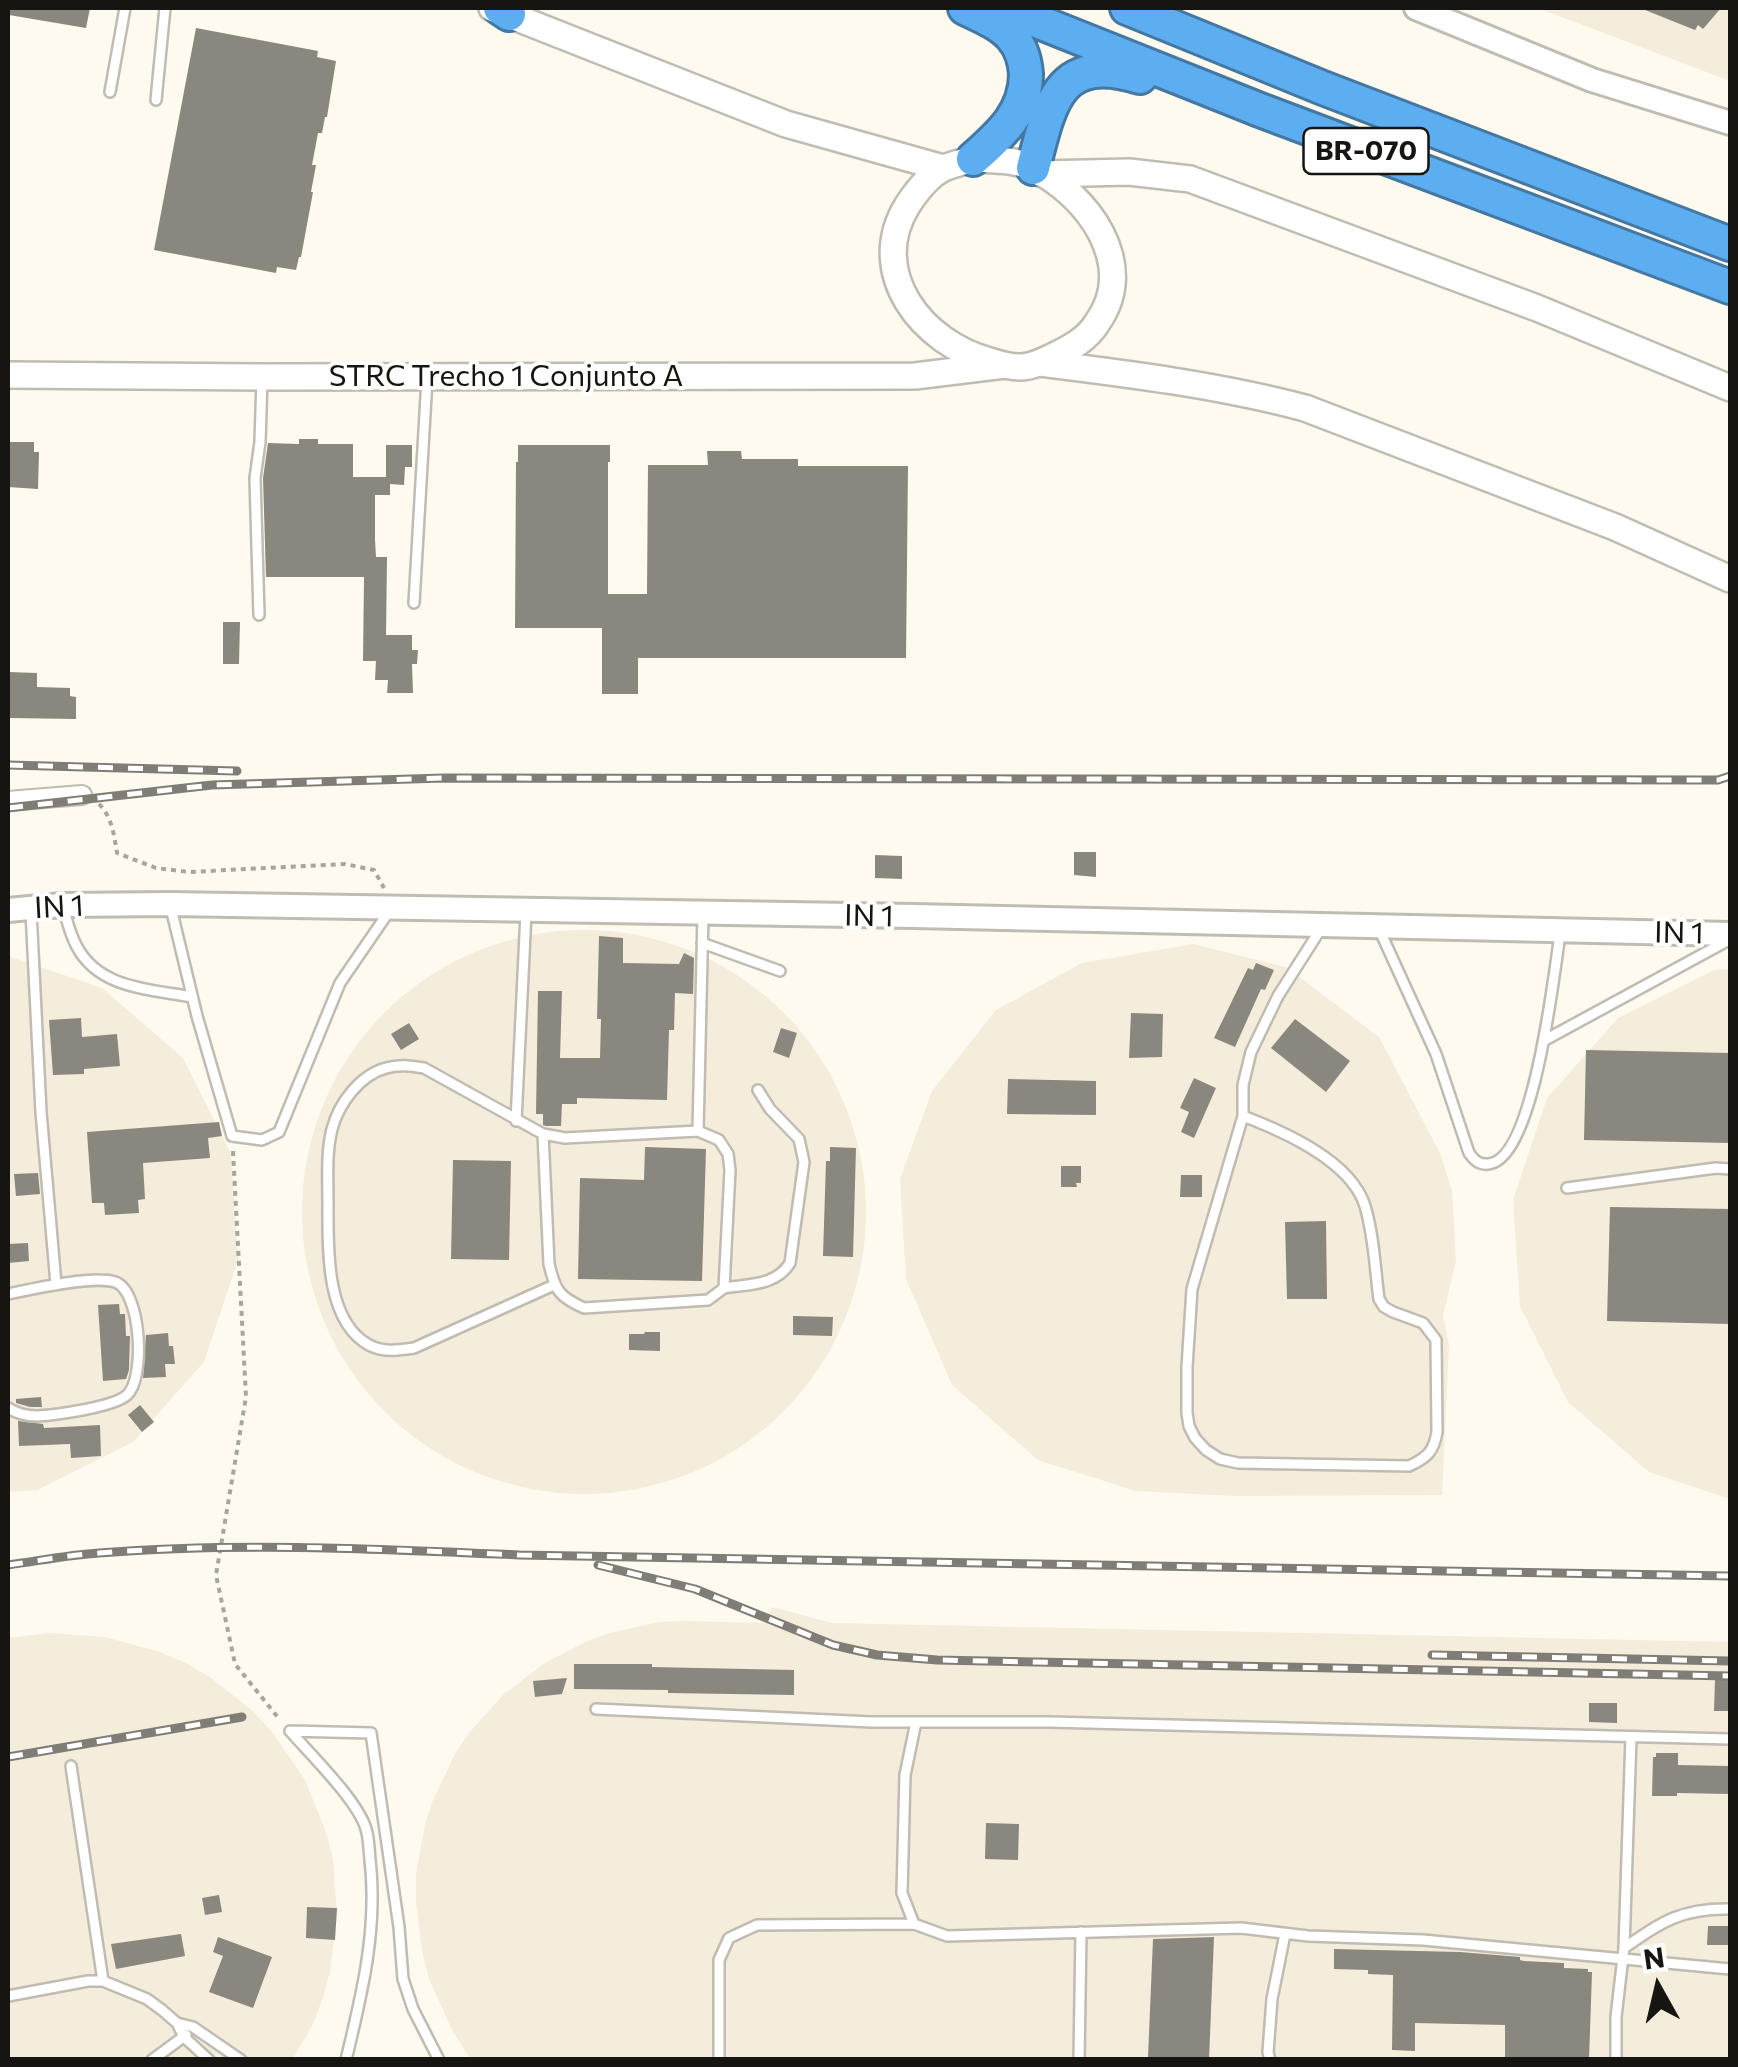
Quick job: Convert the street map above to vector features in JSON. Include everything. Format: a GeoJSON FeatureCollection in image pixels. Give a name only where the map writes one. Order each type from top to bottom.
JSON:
{"type":"FeatureCollection","features":[{"type":"Feature","properties":{"kind":"highway"},"geometry":{"type":"LineString","coordinates":[[958,164],[1005,130],[1018,112],[1025,92],[1026,70],[1020,48],[1011,35],[965,8]]}},
{"type":"Feature","properties":{"kind":"highway","name":"BR-070"},"geometry":{"type":"LineString","coordinates":[[1004,8],[1260,110],[1730,287]]}},
{"type":"Feature","properties":{"kind":"highway","name":"BR-070"},"geometry":{"type":"LineString","coordinates":[[1127,8],[1323,88],[1730,244]]}},
{"type":"Feature","properties":{"kind":"highway"},"geometry":{"type":"LineString","coordinates":[[1038,171],[1045,122],[1053,102],[1064,85],[1079,74],[1098,69],[1118,70],[1260,110]]}},
{"type":"Feature","properties":{"kind":"main road"},"geometry":{"type":"LineString","coordinates":[[500,10],[786,124],[958,164],[1007,160],[1038,171],[1068,191],[1086,210],[1108,249],[1114,280],[1109,300],[1097,323],[1076,346],[1040,363],[1004,365],[970,356],[914,314],[901,292],[893,259],[898,221],[915,192],[958,164]]}},
{"type":"Feature","properties":{"kind":"main road"},"geometry":{"type":"LineString","coordinates":[[1038,171],[1130,172],[1190,178],[1538,308],[1730,388]]}},
{"type":"Feature","properties":{"kind":"main road"},"geometry":{"type":"LineString","coordinates":[[1040,363],[1174,380],[1305,408],[1615,527],[1730,578]]}},
{"type":"Feature","properties":{"kind":"main road","name":"STRC Trecho 1 Conjunto A"},"geometry":{"type":"LineString","coordinates":[[8,374],[915,376],[1004,365]]}},
{"type":"Feature","properties":{"kind":"street"},"geometry":{"type":"LineString","coordinates":[[1416,8],[1461,15],[1592,80],[1730,124]]}},
{"type":"Feature","properties":{"kind":"street"},"geometry":{"type":"LineString","coordinates":[[8,800],[82,795]]}},
{"type":"Feature","properties":{"kind":"street","name":"IN 1"},"geometry":{"type":"LineString","coordinates":[[19,909],[170,904],[1560,930],[1730,937]]}},
{"type":"Feature","properties":{"kind":"lane"},"geometry":{"type":"LineString","coordinates":[[110,92],[125,8]]}},
{"type":"Feature","properties":{"kind":"lane"},"geometry":{"type":"LineString","coordinates":[[156,100],[165,8]]}},
{"type":"Feature","properties":{"kind":"lane"},"geometry":{"type":"LineString","coordinates":[[414,603],[427,376]]}},
{"type":"Feature","properties":{"kind":"lane"},"geometry":{"type":"LineString","coordinates":[[259,615],[255,478],[262,377]]}},
{"type":"Feature","properties":{"kind":"lane"},"geometry":{"type":"LineString","coordinates":[[170,904],[232,1136],[262,1140],[279,1132],[340,983],[392,908]]}},
{"type":"Feature","properties":{"kind":"lane"},"geometry":{"type":"LineString","coordinates":[[62,905],[76,946],[92,968],[117,983],[192,996]]}},
{"type":"Feature","properties":{"kind":"lane"},"geometry":{"type":"LineString","coordinates":[[19,909],[56,1284]]}},
{"type":"Feature","properties":{"kind":"lane"},"geometry":{"type":"LineString","coordinates":[[516,1121],[526,910]]}},
{"type":"Feature","properties":{"kind":"lane"},"geometry":{"type":"LineString","coordinates":[[698,1132],[703,913]]}},
{"type":"Feature","properties":{"kind":"lane"},"geometry":{"type":"LineString","coordinates":[[1243,1116],[1291,1137],[1344,1172],[1364,1204],[1378,1299],[1432,1331],[1437,1350],[1437,1432],[1434,1447],[1420,1461],[1409,1466],[1238,1463],[1220,1459],[1206,1450],[1189,1426],[1186,1367],[1192,1288],[1243,1116],[1251,1052],[1278,996],[1323,926]]}},
{"type":"Feature","properties":{"kind":"lane"},"geometry":{"type":"LineString","coordinates":[[1378,927],[1436,1054],[1464,1139],[1474,1160],[1484,1164],[1505,1157],[1522,1124],[1544,1040],[1560,930]]}},
{"type":"Feature","properties":{"kind":"lane"},"geometry":{"type":"LineString","coordinates":[[1544,1040],[1730,937]]}},
{"type":"Feature","properties":{"kind":"lane"},"geometry":{"type":"LineString","coordinates":[[702,943],[780,971]]}},
{"type":"Feature","properties":{"kind":"lane"},"geometry":{"type":"LineString","coordinates":[[554,1285],[414,1348],[390,1351],[369,1345],[352,1329],[338,1304],[328,1263],[328,1153],[333,1125],[345,1100],[364,1080],[384,1068],[424,1068],[516,1121],[542,1134],[564,1138],[698,1132],[719,1140],[728,1154],[730,1170],[724,1288]]}},
{"type":"Feature","properties":{"kind":"lane"},"geometry":{"type":"LineString","coordinates":[[542,1134],[549,1264],[554,1285],[565,1300],[584,1308],[708,1300],[724,1288],[774,1280],[790,1264],[804,1162],[799,1140],[758,1090]]}},
{"type":"Feature","properties":{"kind":"lane"},"geometry":{"type":"LineString","coordinates":[[1567,1188],[1716,1168],[1730,1170]]}},
{"type":"Feature","properties":{"kind":"lane"},"geometry":{"type":"LineString","coordinates":[[8,1294],[56,1284],[110,1280],[122,1285],[134,1308],[138,1358],[136,1379],[127,1395],[107,1405],[34,1416],[8,1408]]}},
{"type":"Feature","properties":{"kind":"lane"},"geometry":{"type":"LineString","coordinates":[[596,1708],[794,1719],[1730,1739]]}},
{"type":"Feature","properties":{"kind":"lane"},"geometry":{"type":"LineString","coordinates":[[914,1924],[902,1893],[905,1774],[916,1722]]}},
{"type":"Feature","properties":{"kind":"lane"},"geometry":{"type":"LineString","coordinates":[[290,1731],[346,1794],[366,1828],[372,1871],[372,1917],[364,1985],[346,2060]]}},
{"type":"Feature","properties":{"kind":"lane"},"geometry":{"type":"LineString","coordinates":[[290,1731],[371,1734],[400,1927],[403,1979],[438,2060]]}},
{"type":"Feature","properties":{"kind":"lane"},"geometry":{"type":"LineString","coordinates":[[1616,2060],[1616,2018],[1624,1960],[1631,1737]]}},
{"type":"Feature","properties":{"kind":"lane"},"geometry":{"type":"LineString","coordinates":[[71,1766],[104,1981]]}},
{"type":"Feature","properties":{"kind":"lane"},"geometry":{"type":"LineString","coordinates":[[1624,1948],[1678,1915],[1730,1910]]}},
{"type":"Feature","properties":{"kind":"lane"},"geometry":{"type":"LineString","coordinates":[[719,2060],[719,1960],[730,1938],[758,1925],[914,1924],[947,1936],[1241,1928],[1285,1934],[1423,1940],[1730,1969]]}},
{"type":"Feature","properties":{"kind":"lane"},"geometry":{"type":"LineString","coordinates":[[1080,2060],[1081,1932]]}},
{"type":"Feature","properties":{"kind":"lane"},"geometry":{"type":"LineString","coordinates":[[1270,2060],[1272,2000],[1285,1934]]}},
{"type":"Feature","properties":{"kind":"lane"},"geometry":{"type":"LineString","coordinates":[[8,1996],[104,1981],[147,1999],[177,2023],[184,2037],[209,2060]]}},
{"type":"Feature","properties":{"kind":"lane"},"geometry":{"type":"LineString","coordinates":[[177,2023],[194,2027],[241,2060]]}},
{"type":"Feature","properties":{"kind":"lane"},"geometry":{"type":"LineString","coordinates":[[152,2060],[194,2027]]}},
{"type":"Feature","properties":{"kind":"path"},"geometry":{"type":"LineString","coordinates":[[82,795],[93,798],[104,808],[117,853],[156,868],[188,872],[345,864],[374,870],[394,903],[392,908]]}},
{"type":"Feature","properties":{"kind":"path"},"geometry":{"type":"LineString","coordinates":[[232,1136],[246,1397],[216,1575],[234,1664],[290,1731]]}},
{"type":"Feature","properties":{"kind":"shaded area"},"geometry":{"type":"Polygon","coordinates":[[[1538,8],[1730,8],[1730,81],[1538,8]]]}},
{"type":"Feature","properties":{"kind":"shaded area"},"geometry":{"type":"Polygon","coordinates":[[[584,930],[639,936],[692,952],[741,978],[783,1013],[818,1055],[844,1104],[860,1157],[866,1212],[860,1267],[844,1320],[818,1369],[783,1411],[741,1446],[692,1472],[639,1488],[584,1494],[529,1488],[476,1472],[427,1446],[385,1411],[350,1369],[324,1320],[308,1267],[302,1212],[308,1157],[324,1104],[350,1055],[385,1013],[427,978],[476,952],[529,936],[584,930]]]}},
{"type":"Feature","properties":{"kind":"shaded area"},"geometry":{"type":"Polygon","coordinates":[[[1194,944],[1286,967],[1379,1037],[1440,1153],[1452,1191],[1456,1261],[1443,1316],[1449,1345],[1442,1495],[1235,1496],[1136,1491],[1038,1460],[952,1385],[906,1279],[900,1179],[932,1091],[996,1010],[1082,963],[1194,944]]]}},
{"type":"Feature","properties":{"kind":"shaded area"},"geometry":{"type":"Polygon","coordinates":[[[8,956],[102,988],[183,1058],[231,1154],[238,1260],[204,1362],[133,1442],[37,1490],[8,1492],[8,956]]]}},
{"type":"Feature","properties":{"kind":"shaded area"},"geometry":{"type":"Polygon","coordinates":[[[1730,969],[1730,1499],[1649,1472],[1568,1402],[1520,1306],[1513,1200],[1547,1098],[1618,1018],[1714,970],[1730,969]]]}},
{"type":"Feature","properties":{"kind":"shaded area"},"geometry":{"type":"Polygon","coordinates":[[[772,1607],[832,1623],[1730,1642],[1730,2059],[471,2060],[453,2032],[429,1979],[416,1901],[416,1875],[425,1824],[455,1754],[503,1695],[543,1664],[587,1641],[659,1622],[765,1623],[772,1607]]]}},
{"type":"Feature","properties":{"kind":"shaded area"},"geometry":{"type":"Polygon","coordinates":[[[49,1633],[105,1637],[186,1663],[254,1712],[305,1780],[333,1859],[337,1915],[323,1998],[293,2059],[8,2060],[8,1638],[49,1633]]]}},
{"type":"Feature","properties":{"kind":"building"},"geometry":{"type":"Polygon","coordinates":[[[9,8],[90,8],[86,28],[9,15],[9,8]]]}},
{"type":"Feature","properties":{"kind":"building"},"geometry":{"type":"Polygon","coordinates":[[[1640,8],[1721,8],[1703,29],[1698,25],[1695,30],[1640,8]]]}},
{"type":"Feature","properties":{"kind":"building"},"geometry":{"type":"Polygon","coordinates":[[[196,28],[318,51],[317,57],[336,61],[327,117],[322,133],[318,133],[312,165],[316,165],[313,192],[296,270],[277,267],[276,273],[154,250],[196,28]]]}},
{"type":"Feature","properties":{"kind":"building"},"geometry":{"type":"Polygon","coordinates":[[[299,439],[318,439],[318,444],[353,444],[353,477],[386,477],[386,445],[412,445],[412,467],[405,467],[404,485],[390,484],[390,495],[375,495],[375,540],[376,557],[387,557],[386,635],[412,635],[412,650],[418,650],[417,664],[412,664],[413,693],[387,693],[388,680],[375,680],[376,661],[363,661],[364,577],[266,577],[263,478],[268,443],[299,444],[299,439]]]}},
{"type":"Feature","properties":{"kind":"building"},"geometry":{"type":"Polygon","coordinates":[[[8,442],[34,442],[34,452],[39,452],[38,489],[8,487],[8,442]]]}},
{"type":"Feature","properties":{"kind":"building"},"geometry":{"type":"Polygon","coordinates":[[[518,445],[610,445],[608,594],[647,594],[648,465],[708,465],[707,451],[741,451],[742,459],[798,459],[798,466],[908,466],[906,658],[638,658],[638,694],[602,694],[602,628],[515,628],[518,445]]]}},
{"type":"Feature","properties":{"kind":"building"},"geometry":{"type":"Polygon","coordinates":[[[223,622],[240,622],[239,664],[223,664],[223,622]]]}},
{"type":"Feature","properties":{"kind":"building"},"geometry":{"type":"Polygon","coordinates":[[[8,672],[37,673],[37,687],[70,688],[70,696],[76,697],[76,719],[8,718],[8,672]]]}},
{"type":"Feature","properties":{"kind":"building"},"geometry":{"type":"Polygon","coordinates":[[[1074,852],[1096,852],[1096,877],[1074,875],[1074,852]]]}},
{"type":"Feature","properties":{"kind":"building"},"geometry":{"type":"Polygon","coordinates":[[[875,855],[902,856],[902,879],[875,878],[875,855]]]}},
{"type":"Feature","properties":{"kind":"building"},"geometry":{"type":"Polygon","coordinates":[[[599,936],[623,938],[623,963],[679,964],[684,953],[694,958],[693,994],[675,993],[674,1030],[669,1030],[667,1100],[577,1098],[577,1104],[562,1104],[561,1126],[546,1126],[543,1114],[536,1114],[538,991],[562,991],[560,1058],[600,1058],[599,936]]]}},
{"type":"Feature","properties":{"kind":"building"},"geometry":{"type":"Polygon","coordinates":[[[1256,963],[1274,970],[1265,990],[1261,989],[1235,1047],[1214,1038],[1248,968],[1253,970],[1256,963]]]}},
{"type":"Feature","properties":{"kind":"building"},"geometry":{"type":"Polygon","coordinates":[[[1131,1013],[1163,1014],[1162,1057],[1129,1058],[1131,1013]]]}},
{"type":"Feature","properties":{"kind":"building"},"geometry":{"type":"Polygon","coordinates":[[[81,1018],[82,1037],[117,1034],[120,1066],[84,1069],[84,1074],[53,1075],[49,1020],[81,1018]]]}},
{"type":"Feature","properties":{"kind":"building"},"geometry":{"type":"Polygon","coordinates":[[[1295,1019],[1350,1061],[1326,1092],[1271,1048],[1295,1019]]]}},
{"type":"Feature","properties":{"kind":"building"},"geometry":{"type":"Polygon","coordinates":[[[409,1023],[419,1039],[401,1050],[391,1034],[409,1023]]]}},
{"type":"Feature","properties":{"kind":"building"},"geometry":{"type":"Polygon","coordinates":[[[781,1028],[797,1033],[789,1058],[773,1052],[781,1028]]]}},
{"type":"Feature","properties":{"kind":"building"},"geometry":{"type":"Polygon","coordinates":[[[1586,1050],[1730,1053],[1730,1143],[1584,1140],[1586,1050]]]}},
{"type":"Feature","properties":{"kind":"building"},"geometry":{"type":"Polygon","coordinates":[[[1194,1078],[1216,1088],[1194,1138],[1181,1132],[1189,1112],[1180,1108],[1194,1078]]]}},
{"type":"Feature","properties":{"kind":"building"},"geometry":{"type":"Polygon","coordinates":[[[1008,1079],[1096,1081],[1096,1115],[1007,1114],[1008,1079]]]}},
{"type":"Feature","properties":{"kind":"building"},"geometry":{"type":"Polygon","coordinates":[[[219,1122],[222,1136],[208,1138],[210,1158],[143,1163],[145,1199],[138,1200],[139,1213],[105,1215],[104,1203],[92,1203],[87,1132],[219,1122]]]}},
{"type":"Feature","properties":{"kind":"building"},"geometry":{"type":"Polygon","coordinates":[[[645,1147],[706,1149],[702,1281],[578,1279],[580,1178],[644,1180],[645,1147]]]}},
{"type":"Feature","properties":{"kind":"building"},"geometry":{"type":"Polygon","coordinates":[[[830,1147],[856,1148],[853,1257],[823,1256],[826,1161],[830,1161],[830,1147]]]}},
{"type":"Feature","properties":{"kind":"building"},"geometry":{"type":"Polygon","coordinates":[[[453,1160],[511,1161],[509,1260],[451,1259],[453,1160]]]}},
{"type":"Feature","properties":{"kind":"building"},"geometry":{"type":"Polygon","coordinates":[[[1061,1166],[1081,1166],[1081,1183],[1076,1183],[1077,1187],[1061,1187],[1061,1166]]]}},
{"type":"Feature","properties":{"kind":"building"},"geometry":{"type":"Polygon","coordinates":[[[38,1173],[40,1194],[16,1196],[14,1174],[38,1173]]]}},
{"type":"Feature","properties":{"kind":"building"},"geometry":{"type":"Polygon","coordinates":[[[1181,1175],[1202,1175],[1202,1197],[1180,1197],[1181,1175]]]}},
{"type":"Feature","properties":{"kind":"building"},"geometry":{"type":"Polygon","coordinates":[[[1610,1207],[1730,1209],[1730,1324],[1607,1321],[1610,1207]]]}},
{"type":"Feature","properties":{"kind":"building"},"geometry":{"type":"Polygon","coordinates":[[[1326,1221],[1327,1299],[1287,1299],[1285,1222],[1326,1221]]]}},
{"type":"Feature","properties":{"kind":"building"},"geometry":{"type":"Polygon","coordinates":[[[28,1243],[29,1261],[8,1263],[8,1244],[28,1243]]]}},
{"type":"Feature","properties":{"kind":"building"},"geometry":{"type":"Polygon","coordinates":[[[119,1304],[120,1314],[125,1314],[126,1336],[130,1336],[129,1370],[126,1379],[103,1381],[98,1305],[119,1304]]]}},
{"type":"Feature","properties":{"kind":"building"},"geometry":{"type":"Polygon","coordinates":[[[793,1316],[833,1317],[832,1336],[793,1335],[793,1316]]]}},
{"type":"Feature","properties":{"kind":"building"},"geometry":{"type":"Polygon","coordinates":[[[660,1332],[660,1351],[629,1350],[629,1334],[660,1332]]]}},
{"type":"Feature","properties":{"kind":"building"},"geometry":{"type":"Polygon","coordinates":[[[168,1333],[175,1364],[165,1364],[166,1377],[143,1378],[146,1335],[168,1333]]]}},
{"type":"Feature","properties":{"kind":"building"},"geometry":{"type":"Polygon","coordinates":[[[41,1397],[42,1407],[16,1403],[16,1399],[41,1397]]]}},
{"type":"Feature","properties":{"kind":"building"},"geometry":{"type":"Polygon","coordinates":[[[140,1405],[154,1422],[142,1432],[128,1415],[140,1405]]]}},
{"type":"Feature","properties":{"kind":"building"},"geometry":{"type":"Polygon","coordinates":[[[18,1421],[43,1424],[44,1428],[100,1425],[101,1456],[71,1458],[70,1444],[19,1446],[18,1421]]]}},
{"type":"Feature","properties":{"kind":"building"},"geometry":{"type":"Polygon","coordinates":[[[574,1664],[794,1670],[794,1695],[574,1689],[574,1664]]]}},
{"type":"Feature","properties":{"kind":"building"},"geometry":{"type":"Polygon","coordinates":[[[567,1678],[562,1694],[535,1697],[533,1681],[567,1678]]]}},
{"type":"Feature","properties":{"kind":"building"},"geometry":{"type":"Polygon","coordinates":[[[1715,1680],[1730,1680],[1730,1711],[1714,1711],[1715,1680]]]}},
{"type":"Feature","properties":{"kind":"building"},"geometry":{"type":"Polygon","coordinates":[[[1589,1703],[1617,1703],[1617,1723],[1589,1722],[1589,1703]]]}},
{"type":"Feature","properties":{"kind":"building"},"geometry":{"type":"Polygon","coordinates":[[[1656,1753],[1678,1753],[1678,1765],[1730,1766],[1730,1794],[1652,1796],[1656,1753]]]}},
{"type":"Feature","properties":{"kind":"building"},"geometry":{"type":"Polygon","coordinates":[[[986,1823],[1019,1824],[1018,1860],[985,1859],[986,1823]]]}},
{"type":"Feature","properties":{"kind":"building"},"geometry":{"type":"Polygon","coordinates":[[[219,1895],[222,1912],[205,1915],[202,1898],[219,1895]]]}},
{"type":"Feature","properties":{"kind":"building"},"geometry":{"type":"Polygon","coordinates":[[[307,1907],[337,1908],[335,1940],[306,1938],[307,1907]]]}},
{"type":"Feature","properties":{"kind":"building"},"geometry":{"type":"Polygon","coordinates":[[[1708,1926],[1730,1926],[1730,1945],[1707,1945],[1708,1926]]]}},
{"type":"Feature","properties":{"kind":"building"},"geometry":{"type":"Polygon","coordinates":[[[181,1934],[185,1956],[116,1969],[111,1944],[181,1934]]]}},
{"type":"Feature","properties":{"kind":"building"},"geometry":{"type":"Polygon","coordinates":[[[218,1937],[272,1957],[253,2008],[209,1992],[223,1956],[213,1952],[218,1937]]]}},
{"type":"Feature","properties":{"kind":"building"},"geometry":{"type":"Polygon","coordinates":[[[1214,1937],[1209,2060],[1148,2057],[1153,1939],[1214,1937]]]}},
{"type":"Feature","properties":{"kind":"building"},"geometry":{"type":"Polygon","coordinates":[[[1334,1949],[1460,1952],[1588,1969],[1592,1972],[1589,2060],[1505,2060],[1505,2025],[1415,2023],[1415,2051],[1392,2050],[1393,1975],[1334,1969],[1334,1949]]]}},
{"type":"Feature","properties":{"kind":"railway"},"geometry":{"type":"LineString","coordinates":[[8,765],[237,771]]}},
{"type":"Feature","properties":{"kind":"railway"},"geometry":{"type":"LineString","coordinates":[[8,808],[212,785],[444,778],[1718,780],[1730,776]]}},
{"type":"Feature","properties":{"kind":"railway"},"geometry":{"type":"LineString","coordinates":[[8,1565],[99,1553],[256,1547],[1730,1576]]}},
{"type":"Feature","properties":{"kind":"railway"},"geometry":{"type":"LineString","coordinates":[[598,1565],[695,1589],[833,1645],[877,1655],[937,1660],[1730,1676]]}},
{"type":"Feature","properties":{"kind":"railway"},"geometry":{"type":"LineString","coordinates":[[1432,1655],[1730,1661]]}},
{"type":"Feature","properties":{"kind":"railway"},"geometry":{"type":"LineString","coordinates":[[8,1757],[242,1717]]}}]}
